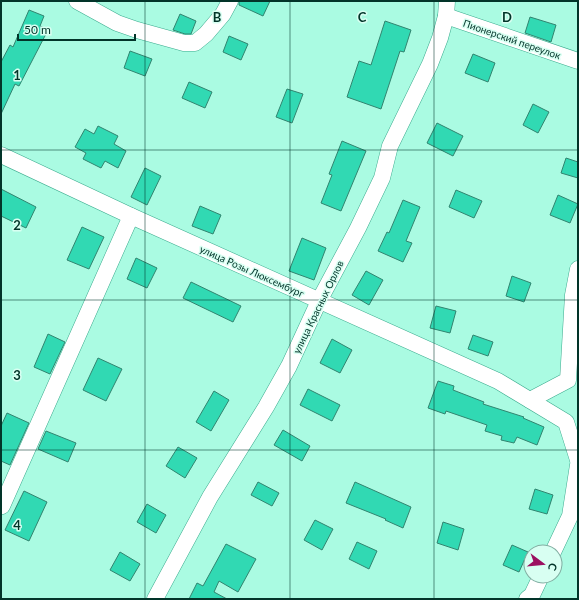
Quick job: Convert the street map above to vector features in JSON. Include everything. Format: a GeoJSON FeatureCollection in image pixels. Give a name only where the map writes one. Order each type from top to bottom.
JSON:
{"type":"FeatureCollection","features":[{"type":"Feature","properties":{"kind":"street"},"geometry":{"type":"LineString","coordinates":[[77,1],[117,23],[184,44],[195,43],[206,34],[223,14],[230,1]]}},
{"type":"Feature","properties":{"kind":"street","name":"Пионерский переулок"},"geometry":{"type":"LineString","coordinates":[[446,9],[578,61]]}},
{"type":"Feature","properties":{"kind":"street","name":"улица Красных Орлов"},"geometry":{"type":"LineString","coordinates":[[155,599],[210,497],[266,407],[289,366],[319,301],[358,228],[382,178],[390,146],[430,64],[440,38],[446,9]]}},
{"type":"Feature","properties":{"kind":"street","name":"улица Розы Люксембург"},"geometry":{"type":"LineString","coordinates":[[1,155],[131,216],[498,381],[566,422],[578,460]]}},
{"type":"Feature","properties":{"kind":"street"},"geometry":{"type":"LineString","coordinates":[[2,506],[131,216]]}},
{"type":"Feature","properties":{"kind":"street"},"geometry":{"type":"LineString","coordinates":[[530,400],[568,380],[573,295],[578,269]]}},
{"type":"Feature","properties":{"kind":"street"},"geometry":{"type":"LineString","coordinates":[[557,544],[570,516],[578,465]]}},
{"type":"Feature","properties":{"kind":"street"},"geometry":{"type":"LineString","coordinates":[[534,598],[538,584]]}},
{"type":"Feature","properties":{"kind":"building"},"geometry":{"type":"Polygon","coordinates":[[[239,1],[270,1],[263,16],[239,5],[239,1]]]}},
{"type":"Feature","properties":{"kind":"building"},"geometry":{"type":"Polygon","coordinates":[[[29,10],[44,16],[40,26],[48,30],[19,86],[15,84],[1,114],[1,62],[10,45],[13,47],[29,10]]]}},
{"type":"Feature","properties":{"kind":"building"},"geometry":{"type":"Polygon","coordinates":[[[180,14],[196,21],[191,34],[185,34],[173,30],[180,14]]]}},
{"type":"Feature","properties":{"kind":"building"},"geometry":{"type":"Polygon","coordinates":[[[530,17],[556,25],[551,42],[525,33],[530,17]]]}},
{"type":"Feature","properties":{"kind":"building"},"geometry":{"type":"Polygon","coordinates":[[[385,21],[411,30],[404,52],[400,51],[381,109],[347,97],[359,61],[371,65],[385,21]]]}},
{"type":"Feature","properties":{"kind":"building"},"geometry":{"type":"Polygon","coordinates":[[[229,36],[248,44],[241,60],[223,52],[229,36]]]}},
{"type":"Feature","properties":{"kind":"building"},"geometry":{"type":"Polygon","coordinates":[[[130,51],[152,59],[145,76],[124,68],[130,51]]]}},
{"type":"Feature","properties":{"kind":"building"},"geometry":{"type":"Polygon","coordinates":[[[473,54],[495,63],[488,82],[465,73],[473,54]]]}},
{"type":"Feature","properties":{"kind":"building"},"geometry":{"type":"Polygon","coordinates":[[[189,82],[212,92],[205,108],[182,98],[189,82]]]}},
{"type":"Feature","properties":{"kind":"building"},"geometry":{"type":"Polygon","coordinates":[[[287,89],[303,94],[292,123],[276,117],[287,89]]]}},
{"type":"Feature","properties":{"kind":"building"},"geometry":{"type":"Polygon","coordinates":[[[533,104],[549,112],[538,133],[523,125],[533,104]]]}},
{"type":"Feature","properties":{"kind":"building"},"geometry":{"type":"Polygon","coordinates":[[[437,123],[463,136],[453,156],[427,143],[437,123]]]}},
{"type":"Feature","properties":{"kind":"building"},"geometry":{"type":"Polygon","coordinates":[[[98,126],[118,136],[114,144],[126,151],[118,168],[105,161],[101,168],[83,159],[86,153],[75,147],[85,129],[94,134],[98,126]]]}},
{"type":"Feature","properties":{"kind":"building"},"geometry":{"type":"Polygon","coordinates":[[[342,141],[366,151],[341,211],[321,203],[332,175],[329,174],[342,141]]]}},
{"type":"Feature","properties":{"kind":"building"},"geometry":{"type":"Polygon","coordinates":[[[566,158],[578,162],[578,178],[561,173],[566,158]]]}},
{"type":"Feature","properties":{"kind":"building"},"geometry":{"type":"Polygon","coordinates":[[[145,168],[161,176],[147,205],[131,197],[145,168]]]}},
{"type":"Feature","properties":{"kind":"building"},"geometry":{"type":"Polygon","coordinates":[[[1,189],[36,207],[26,228],[1,216],[1,189]]]}},
{"type":"Feature","properties":{"kind":"building"},"geometry":{"type":"Polygon","coordinates":[[[456,190],[482,201],[474,218],[449,207],[456,190]]]}},
{"type":"Feature","properties":{"kind":"building"},"geometry":{"type":"Polygon","coordinates":[[[558,195],[578,204],[570,223],[550,215],[558,195]]]}},
{"type":"Feature","properties":{"kind":"building"},"geometry":{"type":"Polygon","coordinates":[[[403,200],[420,207],[406,241],[412,243],[403,262],[378,251],[387,232],[389,233],[403,200]]]}},
{"type":"Feature","properties":{"kind":"building"},"geometry":{"type":"Polygon","coordinates":[[[200,206],[221,215],[213,234],[192,226],[200,206]]]}},
{"type":"Feature","properties":{"kind":"building"},"geometry":{"type":"Polygon","coordinates":[[[82,227],[104,237],[89,269],[67,260],[82,227]]]}},
{"type":"Feature","properties":{"kind":"building"},"geometry":{"type":"Polygon","coordinates":[[[302,238],[326,248],[314,280],[289,271],[302,238]]]}},
{"type":"Feature","properties":{"kind":"building"},"geometry":{"type":"Polygon","coordinates":[[[136,258],[157,268],[147,288],[127,279],[136,258]]]}},
{"type":"Feature","properties":{"kind":"building"},"geometry":{"type":"Polygon","coordinates":[[[366,271],[383,280],[369,305],[352,295],[366,271]]]}},
{"type":"Feature","properties":{"kind":"building"},"geometry":{"type":"Polygon","coordinates":[[[512,276],[531,283],[524,302],[506,296],[512,276]]]}},
{"type":"Feature","properties":{"kind":"building"},"geometry":{"type":"Polygon","coordinates":[[[191,282],[241,306],[233,322],[183,298],[191,282]]]}},
{"type":"Feature","properties":{"kind":"building"},"geometry":{"type":"Polygon","coordinates":[[[436,306],[456,311],[450,333],[430,328],[436,306]]]}},
{"type":"Feature","properties":{"kind":"building"},"geometry":{"type":"Polygon","coordinates":[[[48,334],[65,342],[50,374],[34,367],[48,334]]]}},
{"type":"Feature","properties":{"kind":"building"},"geometry":{"type":"Polygon","coordinates":[[[473,335],[493,342],[488,356],[468,349],[473,335]]]}},
{"type":"Feature","properties":{"kind":"building"},"geometry":{"type":"Polygon","coordinates":[[[332,339],[352,350],[340,373],[320,363],[332,339]]]}},
{"type":"Feature","properties":{"kind":"building"},"geometry":{"type":"Polygon","coordinates":[[[98,358],[122,369],[106,401],[83,390],[98,358]]]}},
{"type":"Feature","properties":{"kind":"building"},"geometry":{"type":"Polygon","coordinates":[[[438,381],[454,386],[453,390],[484,402],[483,404],[524,417],[523,418],[544,427],[537,445],[517,437],[514,443],[501,440],[502,436],[485,431],[487,425],[446,411],[445,414],[428,408],[438,381]]]}},
{"type":"Feature","properties":{"kind":"building"},"geometry":{"type":"Polygon","coordinates":[[[308,389],[340,405],[332,421],[300,405],[308,389]]]}},
{"type":"Feature","properties":{"kind":"building"},"geometry":{"type":"Polygon","coordinates":[[[214,391],[229,400],[211,431],[196,422],[214,391]]]}},
{"type":"Feature","properties":{"kind":"building"},"geometry":{"type":"Polygon","coordinates":[[[7,413],[29,423],[10,465],[1,461],[1,426],[7,413]]]}},
{"type":"Feature","properties":{"kind":"building"},"geometry":{"type":"Polygon","coordinates":[[[283,430],[310,446],[302,461],[274,445],[283,430]]]}},
{"type":"Feature","properties":{"kind":"building"},"geometry":{"type":"Polygon","coordinates":[[[46,431],[76,443],[68,462],[38,449],[46,431]]]}},
{"type":"Feature","properties":{"kind":"building"},"geometry":{"type":"Polygon","coordinates":[[[178,447],[197,458],[185,478],[166,466],[178,447]]]}},
{"type":"Feature","properties":{"kind":"building"},"geometry":{"type":"Polygon","coordinates":[[[258,482],[279,493],[272,506],[251,495],[258,482]]]}},
{"type":"Feature","properties":{"kind":"building"},"geometry":{"type":"Polygon","coordinates":[[[355,482],[411,507],[403,528],[385,520],[386,519],[346,503],[355,482]]]}},
{"type":"Feature","properties":{"kind":"building"},"geometry":{"type":"Polygon","coordinates":[[[535,489],[553,495],[547,514],[529,509],[535,489]]]}},
{"type":"Feature","properties":{"kind":"building"},"geometry":{"type":"Polygon","coordinates":[[[24,491],[47,502],[29,541],[5,530],[24,491]]]}},
{"type":"Feature","properties":{"kind":"building"},"geometry":{"type":"Polygon","coordinates":[[[147,504],[166,515],[156,533],[137,522],[147,504]]]}},
{"type":"Feature","properties":{"kind":"building"},"geometry":{"type":"Polygon","coordinates":[[[315,520],[333,529],[322,550],[304,540],[315,520]]]}},
{"type":"Feature","properties":{"kind":"building"},"geometry":{"type":"Polygon","coordinates":[[[443,522],[464,529],[458,550],[437,543],[443,522]]]}},
{"type":"Feature","properties":{"kind":"building"},"geometry":{"type":"Polygon","coordinates":[[[357,542],[377,551],[369,569],[349,559],[357,542]]]}},
{"type":"Feature","properties":{"kind":"building"},"geometry":{"type":"Polygon","coordinates":[[[226,544],[256,559],[238,592],[219,581],[214,592],[227,599],[189,599],[197,583],[203,586],[226,544]]]}},
{"type":"Feature","properties":{"kind":"building"},"geometry":{"type":"Polygon","coordinates":[[[512,545],[523,550],[523,563],[519,572],[503,565],[512,545]]]}},
{"type":"Feature","properties":{"kind":"building"},"geometry":{"type":"Polygon","coordinates":[[[120,552],[140,564],[130,581],[110,570],[120,552]]]}}]}
